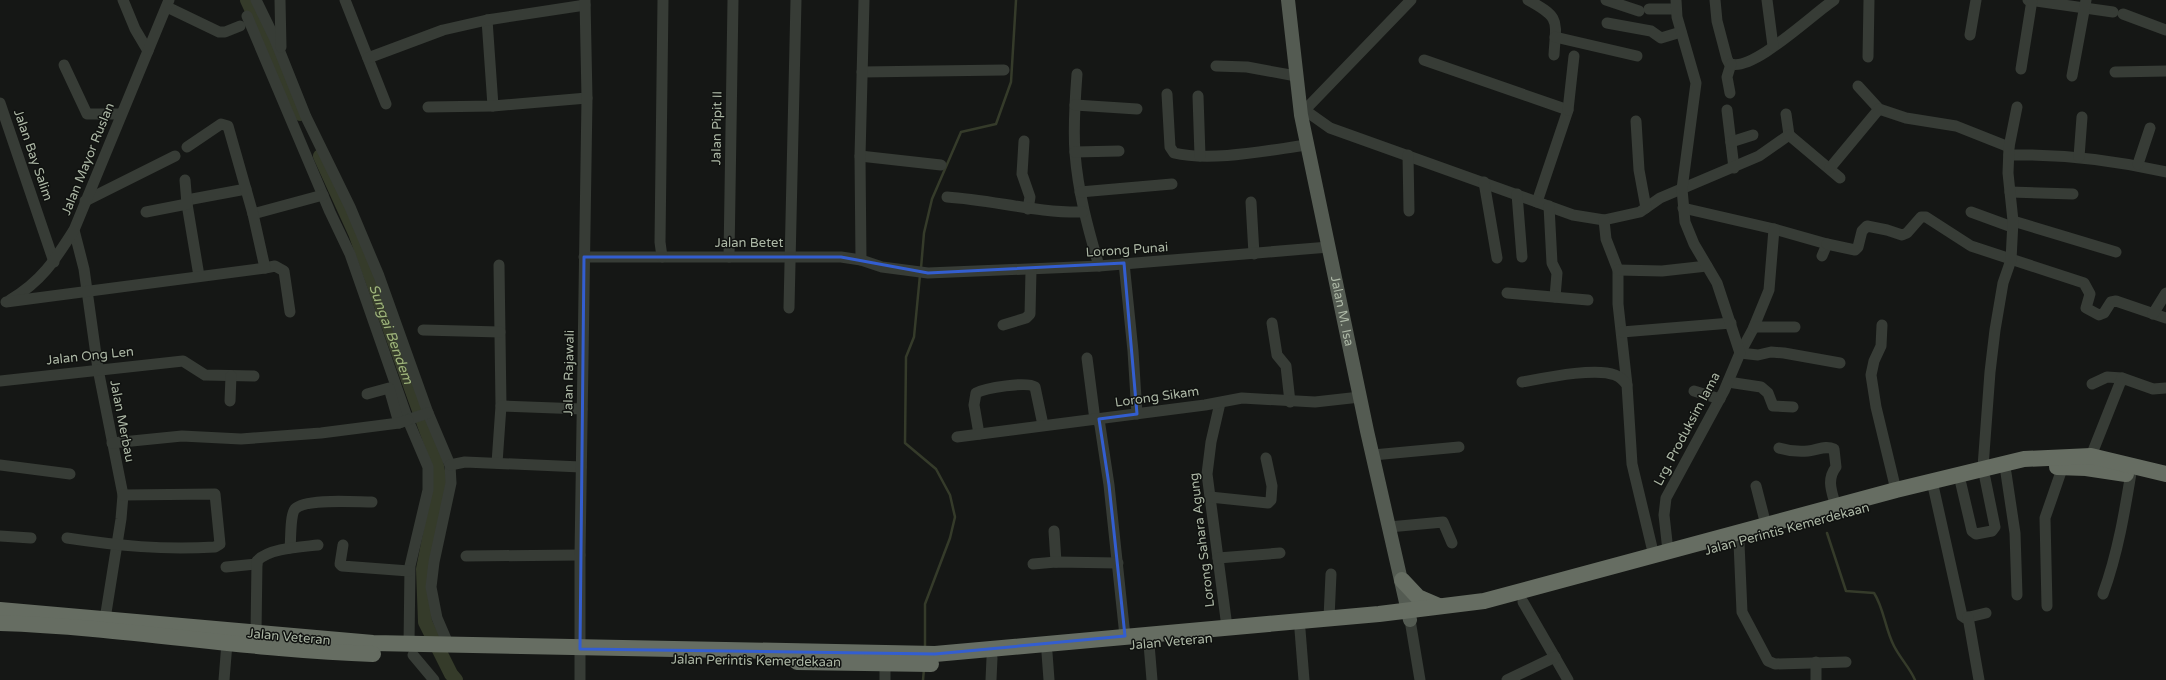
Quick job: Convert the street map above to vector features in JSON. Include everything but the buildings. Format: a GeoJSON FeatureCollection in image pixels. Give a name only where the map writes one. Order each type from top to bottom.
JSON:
{"type":"FeatureCollection","features":[{"type":"Feature","properties":{"kind":"highway"},"geometry":{"type":"LineString","coordinates":[[1402,580],[1418,597],[1427,602],[1442,606],[1486,606],[1661,554],[1766,525],[1896,490],[1933,486],[1984,473],[2031,458],[2091,456],[2131,470],[2166,474]]}},
{"type":"Feature","properties":{"kind":"highway","name":"Jalan Perintis Kemerdekaan"},"geometry":{"type":"LineString","coordinates":[[1409,615],[1523,602],[1933,486],[1961,484],[1984,473],[2006,473],[2030,468],[2063,466],[2131,470],[2166,484]]}},
{"type":"Feature","properties":{"kind":"highway"},"geometry":{"type":"LineString","coordinates":[[1409,615],[1442,606]]}},
{"type":"Feature","properties":{"kind":"highway","name":"Jalan Veteran"},"geometry":{"type":"LineString","coordinates":[[0,610],[414,650]]}},
{"type":"Feature","properties":{"kind":"highway","name":"Jalan Veteran"},"geometry":{"type":"LineString","coordinates":[[934,659],[1125,636],[1329,618],[1409,615]]}},
{"type":"Feature","properties":{"kind":"highway","name":"Jalan Veteran"},"geometry":{"type":"LineString","coordinates":[[934,659],[992,658],[1149,644],[1300,630],[1409,615]]}},
{"type":"Feature","properties":{"kind":"highway","name":"Jalan Veteran"},"geometry":{"type":"LineString","coordinates":[[0,623],[84,628],[318,652],[448,649],[580,652]]}},
{"type":"Feature","properties":{"kind":"highway","name":"Jalan Perintis Kemerdekaan"},"geometry":{"type":"LineString","coordinates":[[580,652],[934,659]]}},
{"type":"Feature","properties":{"kind":"main road","name":"Jalan M. Isa"},"geometry":{"type":"LineString","coordinates":[[1288,0],[1296,76],[1304,113],[1307,146],[1360,397],[1409,615]]}},
{"type":"Feature","properties":{"kind":"street"},"geometry":{"type":"LineString","coordinates":[[123,0],[135,29],[148,51]]}},
{"type":"Feature","properties":{"kind":"street"},"geometry":{"type":"LineString","coordinates":[[256,0],[281,54],[306,117],[342,190],[376,269],[427,414],[450,465],[451,483],[434,562],[431,586],[437,618],[448,649]]}},
{"type":"Feature","properties":{"kind":"street"},"geometry":{"type":"LineString","coordinates":[[280,0],[281,54]]}},
{"type":"Feature","properties":{"kind":"street"},"geometry":{"type":"LineString","coordinates":[[345,0],[386,104]]}},
{"type":"Feature","properties":{"kind":"street"},"geometry":{"type":"LineString","coordinates":[[662,257],[660,242],[663,0]]}},
{"type":"Feature","properties":{"kind":"street","name":"Jalan Pipit II"},"geometry":{"type":"LineString","coordinates":[[729,257],[733,0]]}},
{"type":"Feature","properties":{"kind":"street"},"geometry":{"type":"LineString","coordinates":[[789,308],[792,256],[796,0]]}},
{"type":"Feature","properties":{"kind":"street"},"geometry":{"type":"LineString","coordinates":[[861,260],[860,156],[864,0]]}},
{"type":"Feature","properties":{"kind":"street"},"geometry":{"type":"LineString","coordinates":[[1411,0],[1304,113],[1330,128],[1548,206],[1585,218],[1604,220],[1630,215],[1646,208],[1660,198],[1734,168],[1759,156],[1789,135]]}},
{"type":"Feature","properties":{"kind":"street"},"geometry":{"type":"LineString","coordinates":[[1528,0],[1551,14],[1556,28],[1554,55]]}},
{"type":"Feature","properties":{"kind":"street"},"geometry":{"type":"LineString","coordinates":[[1606,0],[1644,10],[1676,5],[1681,32],[1696,87],[1682,189],[1683,208],[1688,233],[1717,283],[1740,353],[1758,355],[1771,352],[1784,353],[1840,363]]}},
{"type":"Feature","properties":{"kind":"street"},"geometry":{"type":"LineString","coordinates":[[1715,0],[1717,21],[1727,59],[1731,64],[1739,65],[1758,57],[1834,0]]}},
{"type":"Feature","properties":{"kind":"street"},"geometry":{"type":"LineString","coordinates":[[1767,0],[1773,46]]}},
{"type":"Feature","properties":{"kind":"street"},"geometry":{"type":"LineString","coordinates":[[1868,57],[1869,0]]}},
{"type":"Feature","properties":{"kind":"street"},"geometry":{"type":"LineString","coordinates":[[1970,35],[1976,0]]}},
{"type":"Feature","properties":{"kind":"street"},"geometry":{"type":"LineString","coordinates":[[2021,68],[2031,0],[2085,4],[2118,13],[2166,30]]}},
{"type":"Feature","properties":{"kind":"street"},"geometry":{"type":"LineString","coordinates":[[368,58],[443,30],[487,20],[585,2]]}},
{"type":"Feature","properties":{"kind":"street","name":"Jalan Rajawali"},"geometry":{"type":"LineString","coordinates":[[580,680],[581,467],[587,98],[585,2]]}},
{"type":"Feature","properties":{"kind":"street"},"geometry":{"type":"LineString","coordinates":[[168,3],[218,32],[225,32],[240,26]]}},
{"type":"Feature","properties":{"kind":"street","name":"Jalan Mayor Ruslan"},"geometry":{"type":"LineString","coordinates":[[3,303],[40,279],[54,262],[74,230],[168,3]]}},
{"type":"Feature","properties":{"kind":"street"},"geometry":{"type":"LineString","coordinates":[[2072,76],[2085,4]]}},
{"type":"Feature","properties":{"kind":"street"},"geometry":{"type":"LineString","coordinates":[[247,16],[323,195],[350,254],[406,421]]}},
{"type":"Feature","properties":{"kind":"street"},"geometry":{"type":"LineString","coordinates":[[487,20],[493,106]]}},
{"type":"Feature","properties":{"kind":"street"},"geometry":{"type":"LineString","coordinates":[[1607,23],[1651,31],[1661,38],[1681,32]]}},
{"type":"Feature","properties":{"kind":"street"},"geometry":{"type":"LineString","coordinates":[[1555,37],[1637,56]]}},
{"type":"Feature","properties":{"kind":"street"},"geometry":{"type":"LineString","coordinates":[[1537,202],[1568,110],[1574,56]]}},
{"type":"Feature","properties":{"kind":"street"},"geometry":{"type":"LineString","coordinates":[[1424,60],[1568,110]]}},
{"type":"Feature","properties":{"kind":"street"},"geometry":{"type":"LineString","coordinates":[[64,64],[87,114],[121,114]]}},
{"type":"Feature","properties":{"kind":"street"},"geometry":{"type":"LineString","coordinates":[[1730,93],[1727,77],[1731,64]]}},
{"type":"Feature","properties":{"kind":"street"},"geometry":{"type":"LineString","coordinates":[[1216,66],[1247,67],[1296,76]]}},
{"type":"Feature","properties":{"kind":"street"},"geometry":{"type":"LineString","coordinates":[[862,72],[1004,70]]}},
{"type":"Feature","properties":{"kind":"street"},"geometry":{"type":"LineString","coordinates":[[2115,72],[2166,71]]}},
{"type":"Feature","properties":{"kind":"street"},"geometry":{"type":"LineString","coordinates":[[1076,74],[1075,152],[1083,212],[1099,266]]}},
{"type":"Feature","properties":{"kind":"street"},"geometry":{"type":"LineString","coordinates":[[1858,86],[1879,109],[1906,118],[1956,126],[2009,151],[2138,164],[2166,172]]}},
{"type":"Feature","properties":{"kind":"street"},"geometry":{"type":"LineString","coordinates":[[1168,94],[1172,150],[1177,154],[1200,156],[1307,146]]}},
{"type":"Feature","properties":{"kind":"street"},"geometry":{"type":"LineString","coordinates":[[1198,96],[1200,156]]}},
{"type":"Feature","properties":{"kind":"street"},"geometry":{"type":"LineString","coordinates":[[428,107],[493,106],[587,98]]}},
{"type":"Feature","properties":{"kind":"street","name":"Jalan Bay Salim"},"geometry":{"type":"LineString","coordinates":[[0,103],[54,262]]}},
{"type":"Feature","properties":{"kind":"street"},"geometry":{"type":"LineString","coordinates":[[1075,105],[1137,109]]}},
{"type":"Feature","properties":{"kind":"street"},"geometry":{"type":"LineString","coordinates":[[1961,484],[1972,531],[1976,534],[1992,531],[1995,527],[1984,473],[1990,372],[1995,330],[2003,283],[2011,260],[2013,224],[2010,192],[2009,151],[2017,107]]}},
{"type":"Feature","properties":{"kind":"street"},"geometry":{"type":"LineString","coordinates":[[1830,168],[1879,109]]}},
{"type":"Feature","properties":{"kind":"street"},"geometry":{"type":"LineString","coordinates":[[1727,110],[1734,168]]}},
{"type":"Feature","properties":{"kind":"street"},"geometry":{"type":"LineString","coordinates":[[1786,114],[1789,135],[1840,178]]}},
{"type":"Feature","properties":{"kind":"street"},"geometry":{"type":"LineString","coordinates":[[2079,157],[2082,117]]}},
{"type":"Feature","properties":{"kind":"street"},"geometry":{"type":"LineString","coordinates":[[1636,121],[1639,170],[1646,208]]}},
{"type":"Feature","properties":{"kind":"street"},"geometry":{"type":"LineString","coordinates":[[187,147],[217,126],[226,124],[230,129],[253,214],[265,268]]}},
{"type":"Feature","properties":{"kind":"street"},"geometry":{"type":"LineString","coordinates":[[2138,164],[2150,128]]}},
{"type":"Feature","properties":{"kind":"street"},"geometry":{"type":"LineString","coordinates":[[1731,142],[1753,135]]}},
{"type":"Feature","properties":{"kind":"street"},"geometry":{"type":"LineString","coordinates":[[1024,141],[1022,174],[1030,197],[1028,209]]}},
{"type":"Feature","properties":{"kind":"street"},"geometry":{"type":"LineString","coordinates":[[1075,152],[1119,151]]}},
{"type":"Feature","properties":{"kind":"street"},"geometry":{"type":"LineString","coordinates":[[1408,155],[1409,211]]}},
{"type":"Feature","properties":{"kind":"street"},"geometry":{"type":"LineString","coordinates":[[85,201],[175,156]]}},
{"type":"Feature","properties":{"kind":"street"},"geometry":{"type":"LineString","coordinates":[[860,156],[941,165]]}},
{"type":"Feature","properties":{"kind":"street"},"geometry":{"type":"LineString","coordinates":[[185,180],[187,202],[200,276]]}},
{"type":"Feature","properties":{"kind":"street"},"geometry":{"type":"LineString","coordinates":[[1484,182],[1497,258]]}},
{"type":"Feature","properties":{"kind":"street"},"geometry":{"type":"LineString","coordinates":[[1080,192],[1172,184]]}},
{"type":"Feature","properties":{"kind":"street"},"geometry":{"type":"LineString","coordinates":[[146,212],[246,189]]}},
{"type":"Feature","properties":{"kind":"street"},"geometry":{"type":"LineString","coordinates":[[2010,192],[2073,194]]}},
{"type":"Feature","properties":{"kind":"street"},"geometry":{"type":"LineString","coordinates":[[1517,194],[1522,256]]}},
{"type":"Feature","properties":{"kind":"street"},"geometry":{"type":"LineString","coordinates":[[253,214],[323,195]]}},
{"type":"Feature","properties":{"kind":"street"},"geometry":{"type":"LineString","coordinates":[[946,197],[978,199],[1028,209],[1053,212],[1083,212]]}},
{"type":"Feature","properties":{"kind":"street"},"geometry":{"type":"LineString","coordinates":[[1251,202],[1254,254]]}},
{"type":"Feature","properties":{"kind":"street"},"geometry":{"type":"LineString","coordinates":[[1548,206],[1552,263],[1557,273],[1555,296]]}},
{"type":"Feature","properties":{"kind":"street"},"geometry":{"type":"LineString","coordinates":[[1683,208],[1855,250],[1858,247],[1862,231],[1867,226],[1902,235],[1907,233],[1921,217],[1926,217],[1962,242],[2011,260],[2084,283],[2090,294],[2086,308],[2099,315],[2104,313],[2111,302],[2116,301],[2166,318]]}},
{"type":"Feature","properties":{"kind":"street"},"geometry":{"type":"LineString","coordinates":[[1971,212],[2116,252]]}},
{"type":"Feature","properties":{"kind":"street"},"geometry":{"type":"LineString","coordinates":[[1604,220],[1606,239],[1618,270],[1618,304],[1628,385],[1632,464],[1661,554]]}},
{"type":"Feature","properties":{"kind":"street","name":"Lrg. Produksim lama"},"geometry":{"type":"LineString","coordinates":[[1661,554],[1666,498],[1720,399],[1740,353],[1754,327],[1769,290],[1774,229]]}},
{"type":"Feature","properties":{"kind":"street","name":"Jalan Merbau"},"geometry":{"type":"LineString","coordinates":[[74,230],[84,269],[98,369],[123,495],[105,619]]}},
{"type":"Feature","properties":{"kind":"street"},"geometry":{"type":"LineString","coordinates":[[1822,256],[1826,244]]}},
{"type":"Feature","properties":{"kind":"street","name":"Lorong Punai"},"geometry":{"type":"LineString","coordinates":[[912,272],[928,273],[1031,270],[1099,266],[1329,247]]}},
{"type":"Feature","properties":{"kind":"street","name":"Jalan Betet"},"geometry":{"type":"LineString","coordinates":[[584,257],[841,257],[861,260],[882,267],[912,272]]}},
{"type":"Feature","properties":{"kind":"street"},"geometry":{"type":"LineString","coordinates":[[1124,263],[1133,351],[1137,414]]}},
{"type":"Feature","properties":{"kind":"street"},"geometry":{"type":"LineString","coordinates":[[497,463],[501,406],[499,265]]}},
{"type":"Feature","properties":{"kind":"street"},"geometry":{"type":"LineString","coordinates":[[1618,270],[1662,271],[1707,266]]}},
{"type":"Feature","properties":{"kind":"street"},"geometry":{"type":"LineString","coordinates":[[3,303],[200,276],[279,267],[284,271],[290,312]]}},
{"type":"Feature","properties":{"kind":"street"},"geometry":{"type":"LineString","coordinates":[[1003,325],[1026,318],[1030,314],[1031,270]]}},
{"type":"Feature","properties":{"kind":"street"},"geometry":{"type":"LineString","coordinates":[[1507,293],[1588,300]]}},
{"type":"Feature","properties":{"kind":"street"},"geometry":{"type":"LineString","coordinates":[[2153,314],[2166,294]]}},
{"type":"Feature","properties":{"kind":"street"},"geometry":{"type":"LineString","coordinates":[[1272,323],[1277,354],[1286,366],[1290,402]]}},
{"type":"Feature","properties":{"kind":"street"},"geometry":{"type":"LineString","coordinates":[[1622,332],[1731,323]]}},
{"type":"Feature","properties":{"kind":"street"},"geometry":{"type":"LineString","coordinates":[[1882,325],[1881,346],[1874,361],[1871,375],[1896,490]]}},
{"type":"Feature","properties":{"kind":"street"},"geometry":{"type":"LineString","coordinates":[[1754,327],[1796,327]]}},
{"type":"Feature","properties":{"kind":"street"},"geometry":{"type":"LineString","coordinates":[[423,330],[500,332]]}},
{"type":"Feature","properties":{"kind":"street"},"geometry":{"type":"LineString","coordinates":[[1087,358],[1109,485],[1125,636]]}},
{"type":"Feature","properties":{"kind":"street","name":"Jalan Ong Len"},"geometry":{"type":"LineString","coordinates":[[0,381],[98,369],[183,361],[205,375],[230,376]]}},
{"type":"Feature","properties":{"kind":"street"},"geometry":{"type":"LineString","coordinates":[[1522,382],[1549,377],[1598,373],[1617,376],[1628,385]]}},
{"type":"Feature","properties":{"kind":"street"},"geometry":{"type":"LineString","coordinates":[[230,401],[230,376],[254,376]]}},
{"type":"Feature","properties":{"kind":"street"},"geometry":{"type":"LineString","coordinates":[[2092,384],[2107,377],[2122,378],[2152,389],[2166,388]]}},
{"type":"Feature","properties":{"kind":"street"},"geometry":{"type":"LineString","coordinates":[[2091,456],[2122,378]]}},
{"type":"Feature","properties":{"kind":"street"},"geometry":{"type":"LineString","coordinates":[[1728,382],[1761,387],[1768,393],[1774,406],[1793,407]]}},
{"type":"Feature","properties":{"kind":"street"},"geometry":{"type":"LineString","coordinates":[[979,434],[974,405],[976,393],[1025,384],[1035,387],[1043,425]]}},
{"type":"Feature","properties":{"kind":"street"},"geometry":{"type":"LineString","coordinates":[[367,394],[389,388],[428,467],[428,490],[409,571],[414,650],[434,679]]}},
{"type":"Feature","properties":{"kind":"street"},"geometry":{"type":"LineString","coordinates":[[1694,391],[1720,399]]}},
{"type":"Feature","properties":{"kind":"street","name":"Lorong Sikam"},"geometry":{"type":"LineString","coordinates":[[957,437],[1043,425],[1097,420],[1252,398],[1290,402],[1315,402],[1360,397]]}},
{"type":"Feature","properties":{"kind":"street","name":"Lorong Sahara Agung"},"geometry":{"type":"LineString","coordinates":[[1220,403],[1207,467],[1228,627]]}},
{"type":"Feature","properties":{"kind":"street"},"geometry":{"type":"LineString","coordinates":[[501,406],[582,409]]}},
{"type":"Feature","properties":{"kind":"street"},"geometry":{"type":"LineString","coordinates":[[112,444],[182,436],[241,439],[321,433],[406,421],[427,414]]}},
{"type":"Feature","properties":{"kind":"street"},"geometry":{"type":"LineString","coordinates":[[1779,448],[1788,451],[1810,451],[1828,446],[1834,449],[1836,467],[1830,474],[1830,482],[1836,507]]}},
{"type":"Feature","properties":{"kind":"street"},"geometry":{"type":"LineString","coordinates":[[1373,455],[1459,447]]}},
{"type":"Feature","properties":{"kind":"street"},"geometry":{"type":"LineString","coordinates":[[1210,497],[1268,503],[1271,500],[1272,486],[1266,458]]}},
{"type":"Feature","properties":{"kind":"street"},"geometry":{"type":"LineString","coordinates":[[450,465],[464,462],[581,467]]}},
{"type":"Feature","properties":{"kind":"street"},"geometry":{"type":"LineString","coordinates":[[0,465],[70,474]]}},
{"type":"Feature","properties":{"kind":"street"},"geometry":{"type":"LineString","coordinates":[[2047,606],[2045,518],[2063,466]]}},
{"type":"Feature","properties":{"kind":"street"},"geometry":{"type":"LineString","coordinates":[[2103,594],[2112,569],[2124,519],[2131,470]]}},
{"type":"Feature","properties":{"kind":"street"},"geometry":{"type":"LineString","coordinates":[[2006,473],[2015,533],[2017,594]]}},
{"type":"Feature","properties":{"kind":"street"},"geometry":{"type":"LineString","coordinates":[[1756,486],[1766,525]]}},
{"type":"Feature","properties":{"kind":"street"},"geometry":{"type":"LineString","coordinates":[[1933,486],[1962,616],[1964,618],[1986,612]]}},
{"type":"Feature","properties":{"kind":"street"},"geometry":{"type":"LineString","coordinates":[[67,538],[116,546],[168,550],[215,547],[220,544],[215,494],[123,495]]}},
{"type":"Feature","properties":{"kind":"street"},"geometry":{"type":"LineString","coordinates":[[290,548],[293,514],[299,506],[312,503],[372,502]]}},
{"type":"Feature","properties":{"kind":"street"},"geometry":{"type":"LineString","coordinates":[[1389,527],[1443,522],[1452,543]]}},
{"type":"Feature","properties":{"kind":"street"},"geometry":{"type":"LineString","coordinates":[[1054,531],[1056,562]]}},
{"type":"Feature","properties":{"kind":"street"},"geometry":{"type":"LineString","coordinates":[[0,536],[32,538]]}},
{"type":"Feature","properties":{"kind":"street"},"geometry":{"type":"LineString","coordinates":[[1739,542],[1742,612],[1768,661],[1774,664],[1846,662]]}},
{"type":"Feature","properties":{"kind":"street"},"geometry":{"type":"LineString","coordinates":[[343,545],[341,565],[409,571]]}},
{"type":"Feature","properties":{"kind":"street"},"geometry":{"type":"LineString","coordinates":[[256,634],[256,564],[263,556],[290,548],[318,546]]}},
{"type":"Feature","properties":{"kind":"street"},"geometry":{"type":"LineString","coordinates":[[1218,558],[1280,553]]}},
{"type":"Feature","properties":{"kind":"street"},"geometry":{"type":"LineString","coordinates":[[466,556],[580,555]]}},
{"type":"Feature","properties":{"kind":"street"},"geometry":{"type":"LineString","coordinates":[[1032,564],[1056,562],[1118,563]]}},
{"type":"Feature","properties":{"kind":"street"},"geometry":{"type":"LineString","coordinates":[[226,567],[256,564]]}},
{"type":"Feature","properties":{"kind":"street"},"geometry":{"type":"LineString","coordinates":[[1329,618],[1331,574]]}},
{"type":"Feature","properties":{"kind":"street"},"geometry":{"type":"LineString","coordinates":[[1523,602],[1568,680]]}},
{"type":"Feature","properties":{"kind":"street"},"geometry":{"type":"LineString","coordinates":[[1409,615],[1420,680]]}},
{"type":"Feature","properties":{"kind":"street"},"geometry":{"type":"LineString","coordinates":[[1968,617],[1979,680]]}},
{"type":"Feature","properties":{"kind":"street"},"geometry":{"type":"LineString","coordinates":[[1300,630],[1304,680]]}},
{"type":"Feature","properties":{"kind":"street"},"geometry":{"type":"LineString","coordinates":[[224,680],[227,643]]}},
{"type":"Feature","properties":{"kind":"street"},"geometry":{"type":"LineString","coordinates":[[1149,644],[1152,680]]}},
{"type":"Feature","properties":{"kind":"street"},"geometry":{"type":"LineString","coordinates":[[1047,653],[1049,680]]}},
{"type":"Feature","properties":{"kind":"street"},"geometry":{"type":"LineString","coordinates":[[1507,680],[1555,657]]}},
{"type":"Feature","properties":{"kind":"street"},"geometry":{"type":"LineString","coordinates":[[885,658],[885,680]]}},
{"type":"Feature","properties":{"kind":"street"},"geometry":{"type":"LineString","coordinates":[[992,658],[992,680]]}},
{"type":"Feature","properties":{"kind":"street"},"geometry":{"type":"LineString","coordinates":[[1816,662],[1816,680]]}},
{"type":"Feature","properties":{"kind":"highlighted area"},"geometry":{"type":"Polygon","coordinates":[[[584,257],[841,257],[928,273],[1124,263],[1137,414],[1099,419],[1109,485],[1125,636],[935,654],[580,649],[584,257]]]}},
{"type":"Feature","properties":{"kind":"waterway","name":"Sungai Bendem"},"geometry":{"type":"LineString","coordinates":[[247,0],[300,114]]}},
{"type":"Feature","properties":{"kind":"waterway"},"geometry":{"type":"LineString","coordinates":[[921,268],[924,233],[932,199],[961,132],[996,124],[1011,82],[1016,0]]}},
{"type":"Feature","properties":{"kind":"waterway","name":"Sungai Bendem"},"geometry":{"type":"LineString","coordinates":[[320,156],[355,233],[435,455],[440,482],[423,569],[425,622],[451,674],[456,680]]}},
{"type":"Feature","properties":{"kind":"waterway"},"geometry":{"type":"LineString","coordinates":[[920,275],[914,337],[906,357],[905,443],[936,469],[950,495],[955,517],[950,538],[925,604],[925,648]]}},
{"type":"Feature","properties":{"kind":"waterway"},"geometry":{"type":"LineString","coordinates":[[1827,533],[1846,591],[1874,593],[1880,605],[1888,633],[1894,646],[1915,680]]}},
{"type":"Feature","properties":{"kind":"waterway"},"geometry":{"type":"LineString","coordinates":[[923,680],[924,669]]}}]}
